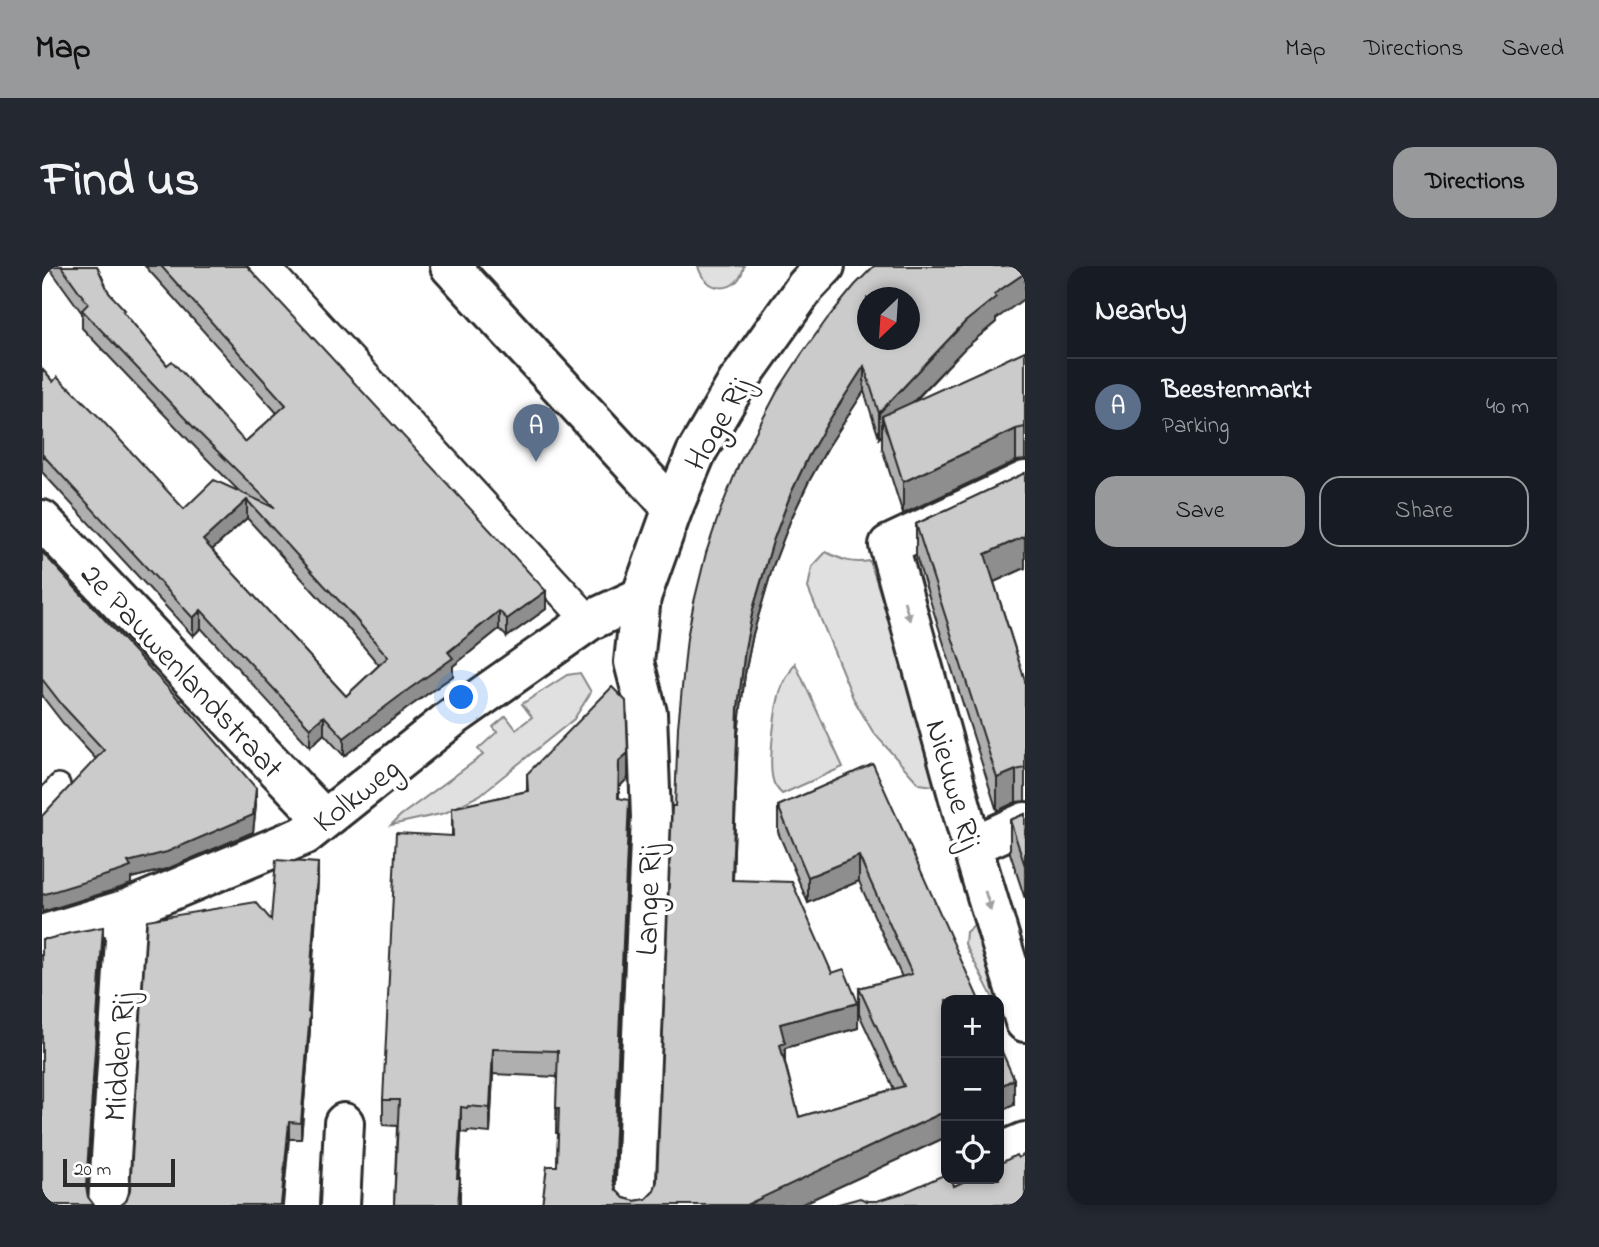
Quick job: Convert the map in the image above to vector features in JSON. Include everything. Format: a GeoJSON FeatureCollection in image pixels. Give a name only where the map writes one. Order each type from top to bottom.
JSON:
{"type":"FeatureCollection","features":[{"type":"Feature","properties":{"kind":"street"},"geometry":{"type":"LineString","coordinates":[[263,266],[589,621]]}},
{"type":"Feature","properties":{"kind":"street"},"geometry":{"type":"LineString","coordinates":[[450,266],[673,508]]}},
{"type":"Feature","properties":{"kind":"street","name":"Hoge Rij"},"geometry":{"type":"LineString","coordinates":[[641,597],[696,453],[737,383],[806,286],[825,266]]}},
{"type":"Feature","properties":{"kind":"street","name":"Nieuwe Rij"},"geometry":{"type":"LineString","coordinates":[[1025,481],[888,545],[972,846],[1025,1022]]}},
{"type":"Feature","properties":{"kind":"street","name":"2e Pauwenlandstraat"},"geometry":{"type":"LineString","coordinates":[[42,520],[324,819]]}},
{"type":"Feature","properties":{"kind":"street","name":"Kolkweg"},"geometry":{"type":"LineString","coordinates":[[42,935],[127,909],[305,835],[453,717],[589,621],[641,597]]}},
{"type":"Feature","properties":{"kind":"street","name":"Lange Rij"},"geometry":{"type":"LineString","coordinates":[[635,1205],[651,817],[647,713],[634,662],[641,597]]}},
{"type":"Feature","properties":{"kind":"street"},"geometry":{"type":"LineString","coordinates":[[972,846],[1025,822]]}},
{"type":"Feature","properties":{"kind":"street","name":"Midden Rij"},"geometry":{"type":"LineString","coordinates":[[108,1205],[127,909]]}},
{"type":"Feature","properties":{"kind":"street"},"geometry":{"type":"LineString","coordinates":[[340,1205],[344,1123]]}},
{"type":"Feature","properties":{"kind":"street"},"geometry":{"type":"LineString","coordinates":[[1004,1151],[1025,1142]]}},
{"type":"Feature","properties":{"kind":"lane"},"geometry":{"type":"LineString","coordinates":[[42,806],[58,786]]}},
{"type":"Feature","properties":{"kind":"shaded area"},"geometry":{"type":"Polygon","coordinates":[[[698,266],[744,266],[736,282],[722,287],[707,282],[698,266]]]}},
{"type":"Feature","properties":{"kind":"shaded area"},"geometry":{"type":"Polygon","coordinates":[[[826,552],[847,561],[870,561],[942,787],[919,784],[873,732],[853,698],[808,588],[812,567],[826,552]]]}},
{"type":"Feature","properties":{"kind":"shaded area"},"geometry":{"type":"Polygon","coordinates":[[[795,663],[843,767],[782,794],[774,784],[772,772],[773,733],[779,695],[795,663]]]}},
{"type":"Feature","properties":{"kind":"shaded area"},"geometry":{"type":"Polygon","coordinates":[[[580,673],[591,692],[574,719],[480,795],[445,813],[391,825],[483,755],[478,749],[497,732],[493,727],[506,716],[516,729],[532,717],[522,704],[567,675],[580,673]]]}},
{"type":"Feature","properties":{"kind":"shaded area"},"geometry":{"type":"Polygon","coordinates":[[[980,925],[1000,995],[991,995],[965,944],[966,932],[973,926],[980,925]]]}},
{"type":"Feature","properties":{"kind":"shaded area"},"geometry":{"type":"Polygon","coordinates":[[[1004,1007],[1011,1031],[1004,1018],[1004,1007]]]}},
{"type":"Feature","properties":{"kind":"building"},"geometry":{"type":"Polygon","coordinates":[[[61,266],[97,266],[109,293],[167,365],[172,361],[245,442],[286,405],[161,266],[247,266],[546,591],[507,619],[499,611],[448,652],[453,658],[344,738],[324,716],[310,728],[201,610],[193,618],[42,454],[42,369],[53,382],[57,377],[69,387],[184,509],[214,480],[275,508],[82,310],[88,304],[61,266]],[[247,500],[203,540],[346,696],[388,657],[247,500]]]}},
{"type":"Feature","properties":{"kind":"building"},"geometry":{"type":"Polygon","coordinates":[[[874,266],[1025,266],[1025,273],[994,294],[996,297],[965,322],[879,413],[864,366],[808,457],[773,541],[753,609],[738,707],[732,880],[792,882],[832,973],[844,969],[858,1003],[780,1024],[785,1043],[780,1045],[799,1117],[904,1086],[859,988],[912,974],[859,856],[808,877],[778,806],[873,764],[977,995],[941,995],[941,1113],[746,1205],[542,1205],[547,1166],[557,1166],[558,1051],[493,1049],[490,1108],[461,1107],[458,1205],[394,1205],[399,1100],[383,1100],[396,833],[453,836],[452,808],[528,791],[527,774],[612,687],[626,701],[628,753],[619,761],[618,798],[629,800],[613,1179],[616,1190],[624,1198],[635,1201],[646,1199],[654,1191],[657,1181],[672,806],[675,806],[678,727],[687,638],[694,602],[706,553],[739,464],[777,392],[827,319],[874,266]]]}},
{"type":"Feature","properties":{"kind":"building"},"geometry":{"type":"Polygon","coordinates":[[[1025,351],[1025,427],[903,482],[882,416],[1025,351]]]}},
{"type":"Feature","properties":{"kind":"building"},"geometry":{"type":"Polygon","coordinates":[[[1025,473],[1025,536],[985,554],[1025,681],[1025,768],[997,778],[916,524],[1025,473]]]}},
{"type":"Feature","properties":{"kind":"building"},"geometry":{"type":"Polygon","coordinates":[[[42,552],[195,717],[256,788],[253,815],[167,852],[128,862],[131,867],[42,895],[42,816],[104,750],[42,679],[42,552]]]}},
{"type":"Feature","properties":{"kind":"building"},"geometry":{"type":"Polygon","coordinates":[[[1025,814],[1025,866],[1010,820],[1025,814]]]}},
{"type":"Feature","properties":{"kind":"building"},"geometry":{"type":"Polygon","coordinates":[[[276,860],[318,863],[301,1123],[289,1122],[281,1205],[121,1205],[126,1201],[130,1190],[147,920],[256,902],[271,920],[276,860]]]}},
{"type":"Feature","properties":{"kind":"building"},"geometry":{"type":"Polygon","coordinates":[[[103,927],[86,1187],[88,1197],[94,1205],[42,1205],[42,939],[103,927]]]}},
{"type":"Feature","properties":{"kind":"building"},"geometry":{"type":"Polygon","coordinates":[[[1004,1056],[1014,1079],[1004,1084],[1004,1056]]]}},
{"type":"Feature","properties":{"kind":"building"},"geometry":{"type":"Polygon","coordinates":[[[1025,1154],[1025,1205],[835,1205],[860,1198],[877,1201],[941,1176],[941,1184],[954,1186],[1004,1184],[1004,1161],[1016,1155],[1018,1158],[1025,1154]]]}},
{"type":"Feature","properties":{"kind":"place","name":"Beestenmarkt"},"geometry":{"type":"Point","coordinates":[536,462]}}]}
